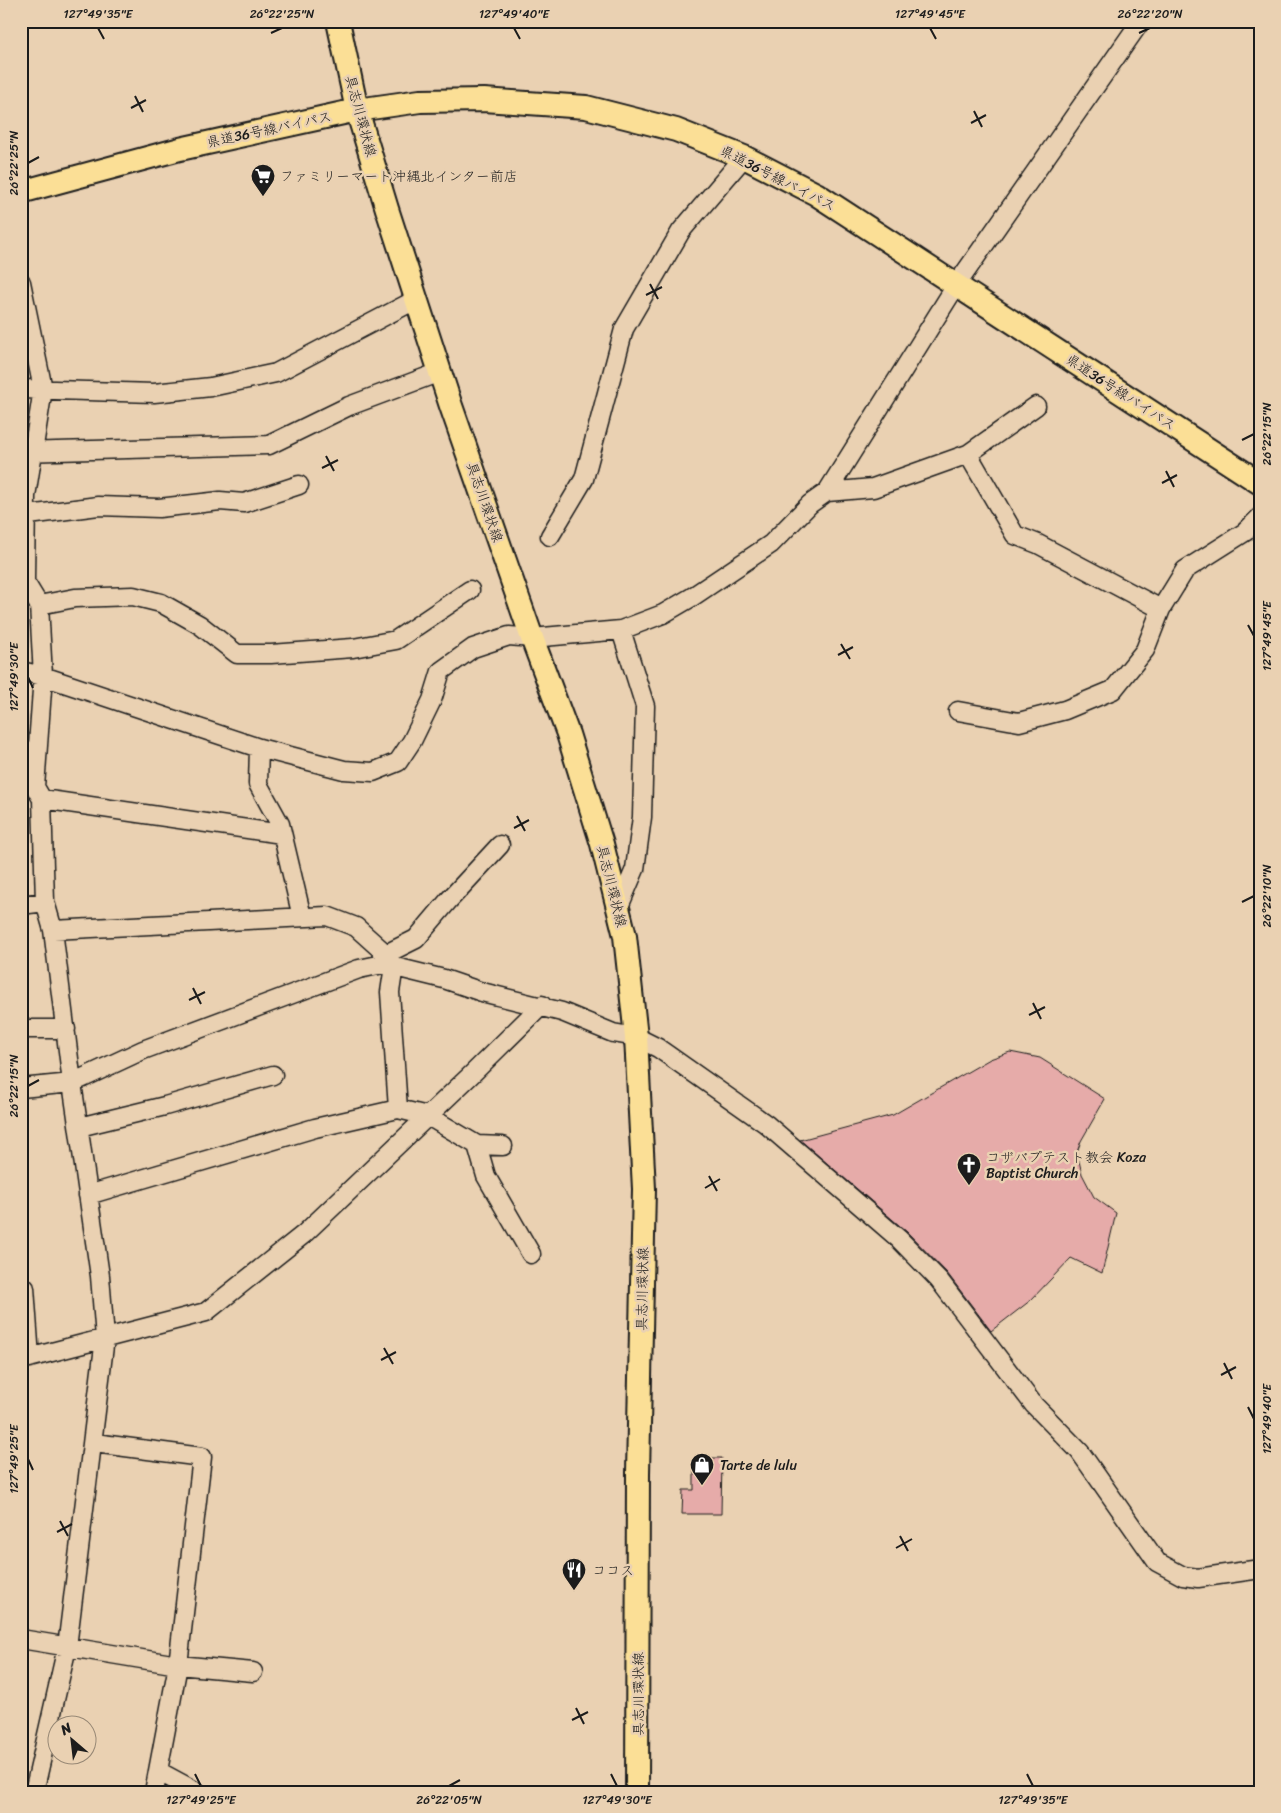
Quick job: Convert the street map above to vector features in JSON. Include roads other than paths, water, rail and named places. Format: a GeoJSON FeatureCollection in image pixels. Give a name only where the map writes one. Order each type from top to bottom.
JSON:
{"type":"FeatureCollection","features":[{"type":"Feature","properties":{"kind":"main road","name":"具志川環状線"},"geometry":{"type":"LineString","coordinates":[[338,21],[357,110],[440,372],[532,638],[568,734],[602,844],[625,936],[636,1037],[644,1189],[638,1472],[637,1792]]}},
{"type":"Feature","properties":{"kind":"main road","name":"県道36号線バイパス"},"geometry":{"type":"LineString","coordinates":[[21,192],[180,149],[357,110],[420,100],[484,100],[586,107],[676,130],[744,158],[816,194],[1260,483]]}},
{"type":"Feature","properties":{"kind":"street"},"geometry":{"type":"LineString","coordinates":[[21,671],[43,676],[258,748],[344,770],[373,772],[398,762],[412,741],[432,700],[441,671],[473,648],[509,636],[532,638],[621,630],[663,614],[692,597],[771,544],[810,504],[827,492],[957,284],[1142,21]]}},
{"type":"Feature","properties":{"kind":"street"},"geometry":{"type":"LineString","coordinates":[[550,536],[584,479],[624,328],[682,231],[744,158]]}},
{"type":"Feature","properties":{"kind":"street"},"geometry":{"type":"LineString","coordinates":[[21,282],[25,318],[43,388],[28,452],[24,516],[23,582],[39,604],[43,676],[33,791],[45,902],[53,930],[72,1082],[100,1276],[105,1338],[94,1443],[68,1647],[34,1792]]}},
{"type":"Feature","properties":{"kind":"street"},"geometry":{"type":"LineString","coordinates":[[21,389],[43,388],[154,393],[211,387],[276,373],[417,299]]}},
{"type":"Feature","properties":{"kind":"street"},"geometry":{"type":"LineString","coordinates":[[28,452],[269,445],[349,406],[440,372]]}},
{"type":"Feature","properties":{"kind":"street"},"geometry":{"type":"LineString","coordinates":[[827,492],[873,488],[968,454],[1036,406]]}},
{"type":"Feature","properties":{"kind":"street"},"geometry":{"type":"LineString","coordinates":[[968,454],[1015,535],[1038,544],[1161,609]]}},
{"type":"Feature","properties":{"kind":"street"},"geometry":{"type":"LineString","coordinates":[[24,516],[98,506],[159,508],[220,501],[244,503],[299,485]]}},
{"type":"Feature","properties":{"kind":"street"},"geometry":{"type":"LineString","coordinates":[[958,711],[1019,722],[1066,710],[1113,690],[1145,650],[1161,609],[1186,570],[1245,532],[1260,517]]}},
{"type":"Feature","properties":{"kind":"street"},"geometry":{"type":"LineString","coordinates":[[39,604],[75,598],[133,596],[161,603],[200,625],[237,654],[271,654],[353,648],[396,640],[470,590]]}},
{"type":"Feature","properties":{"kind":"street"},"geometry":{"type":"LineString","coordinates":[[618,909],[635,869],[642,817],[646,706],[621,630]]}},
{"type":"Feature","properties":{"kind":"street"},"geometry":{"type":"LineString","coordinates":[[258,748],[258,784],[280,824],[302,917]]}},
{"type":"Feature","properties":{"kind":"street"},"geometry":{"type":"LineString","coordinates":[[33,791],[282,834]]}},
{"type":"Feature","properties":{"kind":"street"},"geometry":{"type":"LineString","coordinates":[[21,1088],[72,1082],[143,1050],[359,969],[383,964],[416,939],[500,845]]}},
{"type":"Feature","properties":{"kind":"street"},"geometry":{"type":"LineString","coordinates":[[21,905],[45,902]]}},
{"type":"Feature","properties":{"kind":"street"},"geometry":{"type":"LineString","coordinates":[[53,930],[327,916],[356,927],[390,960],[482,992],[542,1005],[613,1033],[636,1037],[658,1048],[766,1124],[899,1239],[940,1280],[1034,1405],[1080,1452],[1157,1562],[1183,1576],[1198,1578],[1260,1569]]}},
{"type":"Feature","properties":{"kind":"street"},"geometry":{"type":"LineString","coordinates":[[390,960],[390,992],[398,1109]]}},
{"type":"Feature","properties":{"kind":"street"},"geometry":{"type":"LineString","coordinates":[[25,1288],[25,1359],[206,1312],[304,1234],[542,1005]]}},
{"type":"Feature","properties":{"kind":"street"},"geometry":{"type":"LineString","coordinates":[[21,1029],[66,1029]]}},
{"type":"Feature","properties":{"kind":"street"},"geometry":{"type":"LineString","coordinates":[[79,1127],[165,1106],[273,1075]]}},
{"type":"Feature","properties":{"kind":"street"},"geometry":{"type":"LineString","coordinates":[[88,1195],[315,1128],[398,1109],[428,1116],[477,1145],[503,1146]]}},
{"type":"Feature","properties":{"kind":"street"},"geometry":{"type":"LineString","coordinates":[[477,1145],[486,1176],[531,1254]]}},
{"type":"Feature","properties":{"kind":"street"},"geometry":{"type":"LineString","coordinates":[[94,1443],[202,1458],[178,1665],[154,1792]]}},
{"type":"Feature","properties":{"kind":"street"},"geometry":{"type":"LineString","coordinates":[[21,1639],[178,1665],[253,1672]]}},
{"type":"Feature","properties":{"kind":"street"},"geometry":{"type":"LineString","coordinates":[[158,1771],[197,1792]]}},
{"type":"Feature","properties":{"kind":"place","name":"ファミリーマート沖縄北インター前店"},"geometry":{"type":"Point","coordinates":[263,197]}},
{"type":"Feature","properties":{"kind":"place","name":"コザバプテスト教会 Koza Baptist Church"},"geometry":{"type":"Point","coordinates":[969,1186]}},
{"type":"Feature","properties":{"kind":"place","name":"Tarte de lulu"},"geometry":{"type":"Point","coordinates":[702,1486]}},
{"type":"Feature","properties":{"kind":"place","name":"ココス"},"geometry":{"type":"Point","coordinates":[574,1591]}}]}
